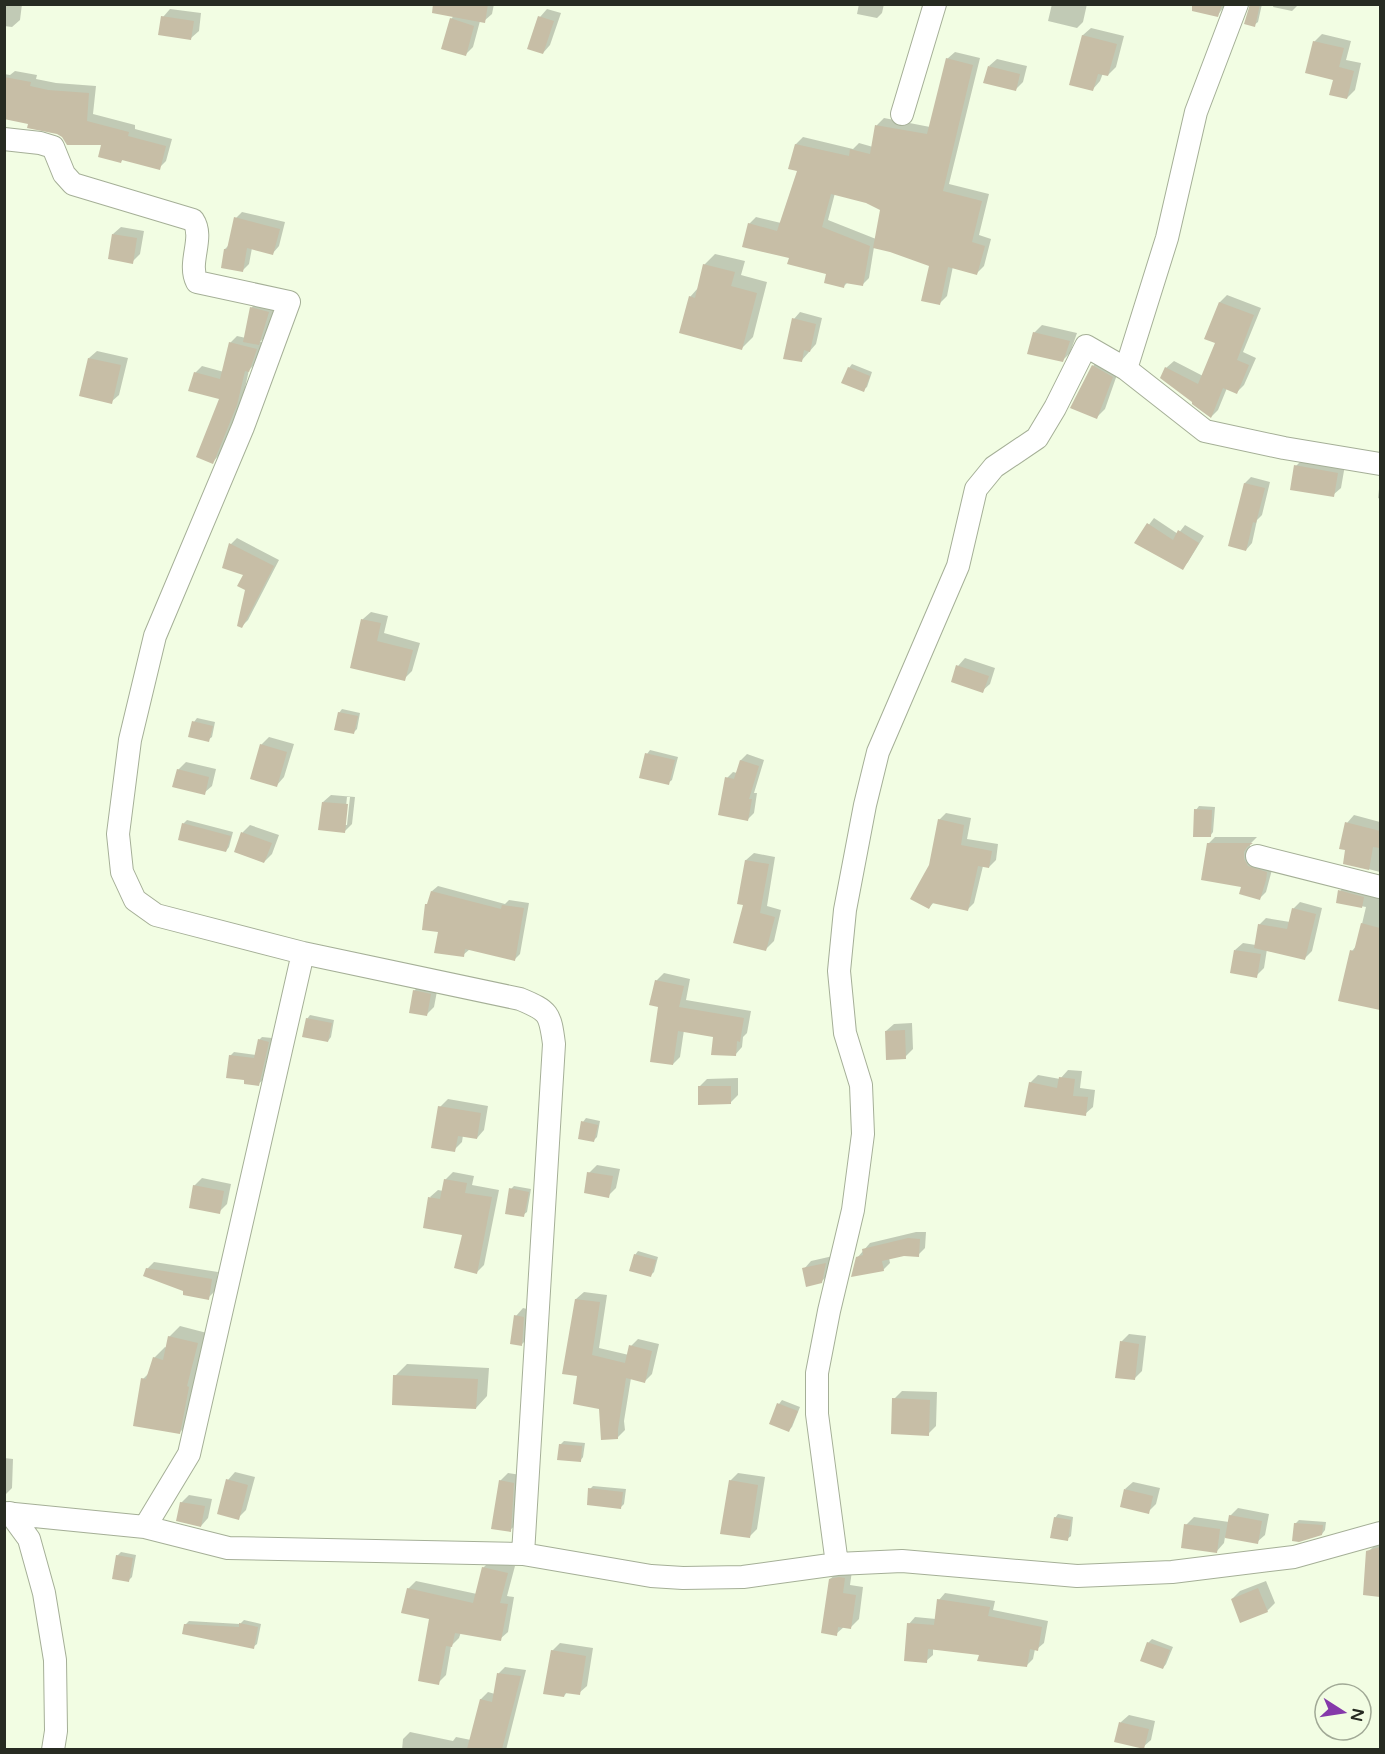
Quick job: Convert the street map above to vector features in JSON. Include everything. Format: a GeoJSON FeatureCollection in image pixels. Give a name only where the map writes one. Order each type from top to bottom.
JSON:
{"type":"FeatureCollection","features":[{"type":"Feature","properties":{"kind":"street"},"geometry":{"type":"LineString","coordinates":[[902,114],[935,4]]}},
{"type":"Feature","properties":{"kind":"street"},"geometry":{"type":"LineString","coordinates":[[1126,369],[1167,238],[1196,112],[1237,4]]}},
{"type":"Feature","properties":{"kind":"street"},"geometry":{"type":"LineString","coordinates":[[4,139],[40,143],[53,147],[64,174],[73,184],[193,220],[196,228],[192,266],[197,282],[290,302],[243,427],[155,636],[130,740],[118,834],[122,872],[135,900],[156,915],[303,953],[520,999],[538,1006],[551,1019],[554,1044],[523,1554]]}},
{"type":"Feature","properties":{"kind":"street"},"geometry":{"type":"LineString","coordinates":[[837,1563],[817,1414],[817,1373],[829,1311],[854,1210],[863,1134],[861,1085],[844,1033],[839,971],[845,910],[865,805],[878,752],[958,566],[976,489],[994,466],[1037,438],[1086,346],[1126,369],[1205,431],[1284,448],[1380,464]]}},
{"type":"Feature","properties":{"kind":"street"},"geometry":{"type":"LineString","coordinates":[[1257,856],[1380,887]]}},
{"type":"Feature","properties":{"kind":"street"},"geometry":{"type":"LineString","coordinates":[[146,1527],[189,1454],[303,953]]}},
{"type":"Feature","properties":{"kind":"street"},"geometry":{"type":"LineString","coordinates":[[7,1513],[146,1527],[228,1548],[523,1554],[640,1574],[683,1578],[743,1577],[837,1563],[902,1561],[1077,1576],[1172,1572],[1294,1557],[1380,1533]]}},
{"type":"Feature","properties":{"kind":"street"},"geometry":{"type":"LineString","coordinates":[[7,1513],[29,1539],[44,1593],[55,1660],[56,1731],[53,1749]]}},
{"type":"Feature","properties":{"kind":"building"},"geometry":{"type":"Polygon","coordinates":[[[433,4],[488,4],[485,23],[432,13],[433,4]]]}},
{"type":"Feature","properties":{"kind":"building"},"geometry":{"type":"Polygon","coordinates":[[[1192,4],[1222,4],[1218,17],[1192,11],[1192,4]]]}},
{"type":"Feature","properties":{"kind":"building"},"geometry":{"type":"Polygon","coordinates":[[[1250,4],[1260,4],[1255,27],[1244,24],[1250,4]]]}},
{"type":"Feature","properties":{"kind":"building"},"geometry":{"type":"Polygon","coordinates":[[[161,16],[194,21],[191,40],[158,35],[161,16]]]}},
{"type":"Feature","properties":{"kind":"building"},"geometry":{"type":"Polygon","coordinates":[[[538,16],[554,21],[543,54],[527,49],[538,16]]]}},
{"type":"Feature","properties":{"kind":"building"},"geometry":{"type":"Polygon","coordinates":[[[450,18],[474,26],[466,56],[441,49],[450,18]]]}},
{"type":"Feature","properties":{"kind":"building"},"geometry":{"type":"Polygon","coordinates":[[[1082,35],[1117,44],[1108,76],[1098,74],[1093,91],[1069,85],[1082,35]]]}},
{"type":"Feature","properties":{"kind":"building"},"geometry":{"type":"Polygon","coordinates":[[[1313,41],[1344,48],[1339,67],[1354,71],[1347,99],[1329,95],[1333,80],[1305,73],[1313,41]]]}},
{"type":"Feature","properties":{"kind":"building"},"geometry":{"type":"Polygon","coordinates":[[[946,58],[973,65],[943,191],[982,201],[972,242],[985,246],[977,275],[948,267],[940,305],[921,301],[929,266],[873,248],[880,210],[866,203],[831,194],[822,227],[870,246],[863,286],[845,283],[844,288],[824,283],[826,274],[787,264],[789,258],[742,247],[748,223],[777,231],[797,171],[788,169],[795,144],[849,156],[850,149],[870,154],[875,125],[927,134],[946,58]]]}},
{"type":"Feature","properties":{"kind":"building"},"geometry":{"type":"Polygon","coordinates":[[[988,66],[1020,74],[1016,91],[983,83],[988,66]]]}},
{"type":"Feature","properties":{"kind":"building"},"geometry":{"type":"Polygon","coordinates":[[[4,77],[31,82],[30,86],[48,90],[89,93],[87,121],[129,132],[128,136],[166,146],[160,170],[122,160],[121,163],[98,157],[101,145],[67,145],[57,134],[27,128],[28,124],[4,119],[4,77]]]}},
{"type":"Feature","properties":{"kind":"building"},"geometry":{"type":"Polygon","coordinates":[[[234,217],[280,229],[273,255],[247,248],[243,272],[221,268],[234,217]]]}},
{"type":"Feature","properties":{"kind":"building"},"geometry":{"type":"Polygon","coordinates":[[[112,234],[137,238],[133,264],[108,259],[112,234]]]}},
{"type":"Feature","properties":{"kind":"building"},"geometry":{"type":"Polygon","coordinates":[[[703,264],[735,272],[731,286],[757,293],[742,350],[679,333],[689,296],[695,298],[703,264]]]}},
{"type":"Feature","properties":{"kind":"building"},"geometry":{"type":"Polygon","coordinates":[[[1219,302],[1254,315],[1237,360],[1249,365],[1237,394],[1223,388],[1211,418],[1160,378],[1165,367],[1198,384],[1215,343],[1204,339],[1219,302]]]}},
{"type":"Feature","properties":{"kind":"building"},"geometry":{"type":"Polygon","coordinates":[[[250,307],[269,312],[259,345],[243,342],[250,307]]]}},
{"type":"Feature","properties":{"kind":"building"},"geometry":{"type":"Polygon","coordinates":[[[792,318],[816,324],[810,352],[804,350],[802,362],[783,359],[792,318]]]}},
{"type":"Feature","properties":{"kind":"building"},"geometry":{"type":"Polygon","coordinates":[[[1033,332],[1070,341],[1063,362],[1027,354],[1033,332]]]}},
{"type":"Feature","properties":{"kind":"building"},"geometry":{"type":"Polygon","coordinates":[[[229,342],[257,349],[249,372],[245,371],[237,405],[213,464],[196,457],[219,399],[188,391],[194,372],[220,379],[229,342]]]}},
{"type":"Feature","properties":{"kind":"building"},"geometry":{"type":"Polygon","coordinates":[[[88,358],[121,365],[112,404],[79,396],[88,358]]]}},
{"type":"Feature","properties":{"kind":"building"},"geometry":{"type":"Polygon","coordinates":[[[1092,365],[1113,377],[1097,419],[1070,408],[1092,365]]]}},
{"type":"Feature","properties":{"kind":"building"},"geometry":{"type":"Polygon","coordinates":[[[848,367],[870,376],[864,392],[841,383],[848,367]]]}},
{"type":"Feature","properties":{"kind":"building"},"geometry":{"type":"Polygon","coordinates":[[[1294,465],[1338,473],[1334,497],[1290,490],[1294,465]]]}},
{"type":"Feature","properties":{"kind":"building"},"geometry":{"type":"Polygon","coordinates":[[[1244,483],[1265,488],[1246,551],[1228,546],[1244,483]]]}},
{"type":"Feature","properties":{"kind":"building"},"geometry":{"type":"Polygon","coordinates":[[[1147,523],[1173,540],[1178,530],[1199,543],[1183,570],[1134,543],[1147,523]]]}},
{"type":"Feature","properties":{"kind":"building"},"geometry":{"type":"Polygon","coordinates":[[[229,543],[274,566],[242,628],[237,626],[245,590],[237,586],[243,575],[222,568],[229,543]]]}},
{"type":"Feature","properties":{"kind":"building"},"geometry":{"type":"Polygon","coordinates":[[[361,619],[381,623],[377,641],[413,650],[405,681],[350,668],[361,619]]]}},
{"type":"Feature","properties":{"kind":"building"},"geometry":{"type":"Polygon","coordinates":[[[956,665],[989,676],[983,693],[951,682],[956,665]]]}},
{"type":"Feature","properties":{"kind":"building"},"geometry":{"type":"Polygon","coordinates":[[[338,712],[358,716],[354,734],[334,730],[338,712]]]}},
{"type":"Feature","properties":{"kind":"building"},"geometry":{"type":"Polygon","coordinates":[[[192,721],[213,726],[209,742],[188,737],[192,721]]]}},
{"type":"Feature","properties":{"kind":"building"},"geometry":{"type":"Polygon","coordinates":[[[260,744],[287,752],[277,787],[250,779],[260,744]]]}},
{"type":"Feature","properties":{"kind":"building"},"geometry":{"type":"Polygon","coordinates":[[[645,753],[675,760],[669,785],[639,778],[645,753]]]}},
{"type":"Feature","properties":{"kind":"building"},"geometry":{"type":"Polygon","coordinates":[[[740,760],[759,766],[749,799],[752,799],[748,821],[718,815],[725,777],[734,779],[740,760]]]}},
{"type":"Feature","properties":{"kind":"building"},"geometry":{"type":"Polygon","coordinates":[[[177,769],[209,777],[205,795],[172,787],[177,769]]]}},
{"type":"Feature","properties":{"kind":"building"},"geometry":{"type":"Polygon","coordinates":[[[322,802],[348,804],[345,833],[318,830],[322,802]]]}},
{"type":"Feature","properties":{"kind":"building"},"geometry":{"type":"Polygon","coordinates":[[[1194,809],[1212,810],[1211,837],[1193,837],[1194,809]]]}},
{"type":"Feature","properties":{"kind":"building"},"geometry":{"type":"Polygon","coordinates":[[[938,819],[964,825],[961,845],[992,851],[989,868],[978,866],[968,911],[932,903],[929,909],[910,899],[929,865],[938,819]]]}},
{"type":"Feature","properties":{"kind":"building"},"geometry":{"type":"Polygon","coordinates":[[[1345,822],[1380,831],[1380,848],[1373,847],[1369,870],[1343,864],[1345,850],[1339,849],[1345,822]]]}},
{"type":"Feature","properties":{"kind":"building"},"geometry":{"type":"Polygon","coordinates":[[[182,823],[231,836],[226,852],[178,840],[182,823]]]}},
{"type":"Feature","properties":{"kind":"building"},"geometry":{"type":"Polygon","coordinates":[[[241,832],[272,843],[264,863],[234,852],[241,832]]]}},
{"type":"Feature","properties":{"kind":"building"},"geometry":{"type":"Polygon","coordinates":[[[1207,843],[1253,843],[1244,852],[1244,859],[1248,866],[1267,872],[1260,900],[1239,894],[1241,887],[1201,880],[1207,843]]]}},
{"type":"Feature","properties":{"kind":"building"},"geometry":{"type":"Polygon","coordinates":[[[745,860],[769,864],[760,913],[775,917],[766,951],[733,943],[743,905],[737,904],[745,860]]]}},
{"type":"Feature","properties":{"kind":"building"},"geometry":{"type":"Polygon","coordinates":[[[1338,890],[1364,897],[1362,908],[1336,903],[1338,890]]]}},
{"type":"Feature","properties":{"kind":"building"},"geometry":{"type":"Polygon","coordinates":[[[431,891],[501,909],[502,905],[524,908],[515,961],[465,949],[464,957],[434,953],[438,932],[422,930],[425,904],[427,904],[431,891]]]}},
{"type":"Feature","properties":{"kind":"building"},"geometry":{"type":"Polygon","coordinates":[[[1292,908],[1316,914],[1305,960],[1254,948],[1258,924],[1287,929],[1292,908]]]}},
{"type":"Feature","properties":{"kind":"building"},"geometry":{"type":"Polygon","coordinates":[[[1361,923],[1380,928],[1380,1010],[1338,1001],[1350,950],[1354,951],[1361,923]]]}},
{"type":"Feature","properties":{"kind":"building"},"geometry":{"type":"Polygon","coordinates":[[[1234,950],[1261,954],[1257,978],[1230,973],[1234,950]]]}},
{"type":"Feature","properties":{"kind":"building"},"geometry":{"type":"Polygon","coordinates":[[[655,980],[684,986],[679,1007],[744,1018],[740,1042],[737,1041],[736,1056],[711,1055],[713,1037],[678,1031],[673,1065],[650,1062],[658,1007],[649,1005],[655,980]]]}},
{"type":"Feature","properties":{"kind":"building"},"geometry":{"type":"Polygon","coordinates":[[[413,990],[431,994],[427,1016],[409,1013],[413,990]]]}},
{"type":"Feature","properties":{"kind":"building"},"geometry":{"type":"Polygon","coordinates":[[[306,1018],[332,1023],[328,1042],[302,1037],[306,1018]]]}},
{"type":"Feature","properties":{"kind":"building"},"geometry":{"type":"Polygon","coordinates":[[[905,1030],[906,1059],[886,1060],[885,1031],[905,1030]]]}},
{"type":"Feature","properties":{"kind":"building"},"geometry":{"type":"Polygon","coordinates":[[[258,1039],[269,1042],[259,1086],[244,1084],[244,1080],[226,1078],[229,1055],[254,1058],[258,1039]]]}},
{"type":"Feature","properties":{"kind":"building"},"geometry":{"type":"Polygon","coordinates":[[[1059,1077],[1075,1079],[1073,1096],[1088,1097],[1086,1116],[1024,1107],[1029,1082],[1057,1088],[1059,1077]]]}},
{"type":"Feature","properties":{"kind":"building"},"geometry":{"type":"Polygon","coordinates":[[[698,1086],[731,1086],[731,1104],[698,1105],[698,1086]]]}},
{"type":"Feature","properties":{"kind":"building"},"geometry":{"type":"Polygon","coordinates":[[[438,1106],[481,1113],[477,1139],[458,1136],[455,1152],[431,1148],[438,1106]]]}},
{"type":"Feature","properties":{"kind":"building"},"geometry":{"type":"Polygon","coordinates":[[[581,1121],[598,1125],[594,1142],[578,1139],[581,1121]]]}},
{"type":"Feature","properties":{"kind":"building"},"geometry":{"type":"Polygon","coordinates":[[[587,1172],[613,1176],[609,1198],[584,1193],[587,1172]]]}},
{"type":"Feature","properties":{"kind":"building"},"geometry":{"type":"Polygon","coordinates":[[[444,1179],[467,1183],[465,1193],[492,1197],[477,1274],[454,1268],[462,1235],[423,1228],[428,1197],[440,1199],[444,1179]]]}},
{"type":"Feature","properties":{"kind":"building"},"geometry":{"type":"Polygon","coordinates":[[[193,1185],[224,1191],[220,1214],[189,1208],[193,1185]]]}},
{"type":"Feature","properties":{"kind":"building"},"geometry":{"type":"Polygon","coordinates":[[[509,1188],[529,1192],[524,1217],[505,1214],[509,1188]]]}},
{"type":"Feature","properties":{"kind":"building"},"geometry":{"type":"Polygon","coordinates":[[[908,1238],[920,1239],[919,1257],[904,1256],[882,1261],[884,1271],[851,1277],[856,1257],[863,1255],[862,1249],[908,1238]]]}},
{"type":"Feature","properties":{"kind":"building"},"geometry":{"type":"Polygon","coordinates":[[[634,1254],[656,1260],[651,1277],[629,1271],[634,1254]]]}},
{"type":"Feature","properties":{"kind":"building"},"geometry":{"type":"Polygon","coordinates":[[[826,1263],[822,1283],[806,1287],[802,1268],[826,1263]]]}},
{"type":"Feature","properties":{"kind":"building"},"geometry":{"type":"Polygon","coordinates":[[[146,1268],[212,1279],[209,1300],[183,1295],[183,1291],[143,1276],[146,1268]]]}},
{"type":"Feature","properties":{"kind":"building"},"geometry":{"type":"Polygon","coordinates":[[[575,1299],[600,1302],[592,1355],[625,1363],[629,1345],[652,1351],[645,1383],[626,1378],[618,1439],[601,1440],[599,1409],[573,1404],[577,1376],[562,1374],[575,1299]]]}},
{"type":"Feature","properties":{"kind":"building"},"geometry":{"type":"Polygon","coordinates":[[[514,1315],[524,1317],[522,1346],[510,1344],[514,1315]]]}},
{"type":"Feature","properties":{"kind":"building"},"geometry":{"type":"Polygon","coordinates":[[[168,1336],[198,1343],[187,1386],[189,1387],[180,1434],[133,1426],[141,1378],[146,1379],[153,1357],[163,1360],[168,1336]]]}},
{"type":"Feature","properties":{"kind":"building"},"geometry":{"type":"Polygon","coordinates":[[[1120,1341],[1139,1344],[1135,1380],[1115,1378],[1120,1341]]]}},
{"type":"Feature","properties":{"kind":"building"},"geometry":{"type":"Polygon","coordinates":[[[393,1375],[478,1379],[476,1409],[392,1405],[393,1375]]]}},
{"type":"Feature","properties":{"kind":"building"},"geometry":{"type":"Polygon","coordinates":[[[892,1398],[930,1400],[929,1436],[891,1434],[892,1398]]]}},
{"type":"Feature","properties":{"kind":"building"},"geometry":{"type":"Polygon","coordinates":[[[777,1403],[798,1411],[789,1432],[769,1424],[777,1403]]]}},
{"type":"Feature","properties":{"kind":"building"},"geometry":{"type":"Polygon","coordinates":[[[559,1444],[582,1446],[581,1462],[557,1460],[559,1444]]]}},
{"type":"Feature","properties":{"kind":"building"},"geometry":{"type":"Polygon","coordinates":[[[226,1479],[248,1485],[239,1520],[217,1514],[226,1479]]]}},
{"type":"Feature","properties":{"kind":"building"},"geometry":{"type":"Polygon","coordinates":[[[499,1480],[514,1483],[511,1532],[491,1529],[499,1480]]]}},
{"type":"Feature","properties":{"kind":"building"},"geometry":{"type":"Polygon","coordinates":[[[729,1480],[758,1485],[750,1538],[720,1534],[729,1480]]]}},
{"type":"Feature","properties":{"kind":"building"},"geometry":{"type":"Polygon","coordinates":[[[588,1488],[623,1492],[621,1509],[587,1505],[588,1488]]]}},
{"type":"Feature","properties":{"kind":"building"},"geometry":{"type":"Polygon","coordinates":[[[1124,1489],[1153,1496],[1149,1514],[1120,1507],[1124,1489]]]}},
{"type":"Feature","properties":{"kind":"building"},"geometry":{"type":"Polygon","coordinates":[[[180,1502],[205,1506],[201,1527],[176,1521],[180,1502]]]}},
{"type":"Feature","properties":{"kind":"building"},"geometry":{"type":"Polygon","coordinates":[[[1229,1515],[1262,1521],[1258,1544],[1225,1538],[1229,1515]]]}},
{"type":"Feature","properties":{"kind":"building"},"geometry":{"type":"Polygon","coordinates":[[[1054,1517],[1071,1520],[1068,1541],[1050,1538],[1054,1517]]]}},
{"type":"Feature","properties":{"kind":"building"},"geometry":{"type":"Polygon","coordinates":[[[1294,1523],[1323,1525],[1322,1535],[1299,1542],[1292,1541],[1294,1523]]]}},
{"type":"Feature","properties":{"kind":"building"},"geometry":{"type":"Polygon","coordinates":[[[1184,1524],[1220,1529],[1217,1553],[1181,1548],[1184,1524]]]}},
{"type":"Feature","properties":{"kind":"building"},"geometry":{"type":"Polygon","coordinates":[[[1380,1547],[1380,1597],[1363,1595],[1366,1551],[1380,1547]]]}},
{"type":"Feature","properties":{"kind":"building"},"geometry":{"type":"Polygon","coordinates":[[[116,1555],[133,1558],[129,1582],[112,1579],[116,1555]]]}},
{"type":"Feature","properties":{"kind":"building"},"geometry":{"type":"Polygon","coordinates":[[[482,1567],[508,1573],[500,1603],[508,1604],[501,1641],[455,1633],[452,1647],[446,1646],[439,1685],[418,1681],[429,1619],[401,1613],[407,1588],[473,1603],[482,1567]]]}},
{"type":"Feature","properties":{"kind":"building"},"geometry":{"type":"Polygon","coordinates":[[[845,1578],[843,1593],[856,1595],[851,1629],[838,1627],[837,1636],[821,1633],[829,1579],[845,1578]]]}},
{"type":"Feature","properties":{"kind":"building"},"geometry":{"type":"Polygon","coordinates":[[[1258,1588],[1268,1612],[1240,1623],[1231,1599],[1258,1588]]]}},
{"type":"Feature","properties":{"kind":"building"},"geometry":{"type":"Polygon","coordinates":[[[937,1599],[990,1607],[988,1616],[1042,1627],[1038,1651],[1030,1649],[1027,1667],[977,1661],[979,1655],[928,1649],[927,1663],[904,1661],[907,1623],[934,1625],[937,1599]]]}},
{"type":"Feature","properties":{"kind":"building"},"geometry":{"type":"Polygon","coordinates":[[[239,1623],[258,1627],[254,1649],[182,1634],[184,1624],[239,1627],[239,1623]]]}},
{"type":"Feature","properties":{"kind":"building"},"geometry":{"type":"Polygon","coordinates":[[[1147,1642],[1170,1650],[1163,1669],[1140,1661],[1147,1642]]]}},
{"type":"Feature","properties":{"kind":"building"},"geometry":{"type":"Polygon","coordinates":[[[551,1650],[586,1656],[580,1695],[565,1693],[564,1697],[543,1694],[551,1650]]]}},
{"type":"Feature","properties":{"kind":"building"},"geometry":{"type":"Polygon","coordinates":[[[497,1673],[521,1676],[502,1749],[467,1749],[480,1699],[492,1702],[497,1673]]]}},
{"type":"Feature","properties":{"kind":"building"},"geometry":{"type":"Polygon","coordinates":[[[1119,1722],[1149,1729],[1144,1749],[1114,1742],[1119,1722]]]}}]}
